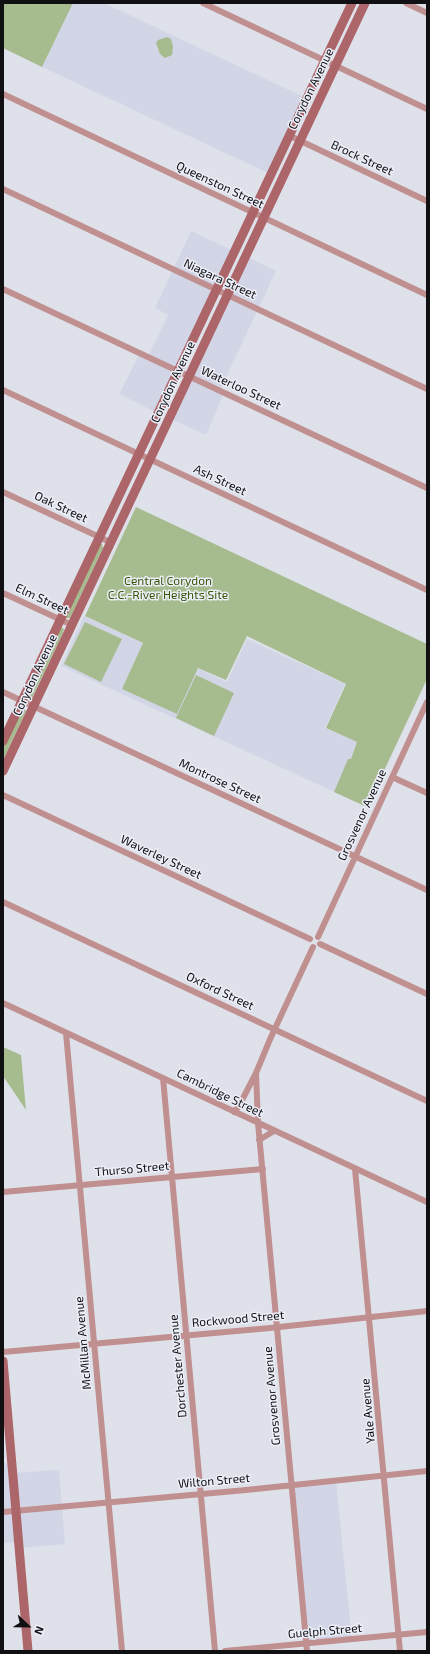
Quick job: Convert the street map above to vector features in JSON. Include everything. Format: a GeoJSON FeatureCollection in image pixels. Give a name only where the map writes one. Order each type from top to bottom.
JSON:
{"type":"FeatureCollection","features":[{"type":"Feature","properties":{"kind":"main road","name":"Corydon Avenue"},"geometry":{"type":"LineString","coordinates":[[3,741],[288,135],[352,3]]}},
{"type":"Feature","properties":{"kind":"main road","name":"Corydon Avenue"},"geometry":{"type":"LineString","coordinates":[[3,771],[365,3]]}},
{"type":"Feature","properties":{"kind":"main road"},"geometry":{"type":"LineString","coordinates":[[3,1361],[28,1651]]}},
{"type":"Feature","properties":{"kind":"street"},"geometry":{"type":"LineString","coordinates":[[203,3],[427,109]]}},
{"type":"Feature","properties":{"kind":"street"},"geometry":{"type":"LineString","coordinates":[[406,3],[427,13]]}},
{"type":"Feature","properties":{"kind":"street","name":"Queenston Street"},"geometry":{"type":"LineString","coordinates":[[3,94],[427,295]]}},
{"type":"Feature","properties":{"kind":"street","name":"Brock Street"},"geometry":{"type":"LineString","coordinates":[[288,135],[427,201]]}},
{"type":"Feature","properties":{"kind":"street","name":"Niagara Street"},"geometry":{"type":"LineString","coordinates":[[3,189],[427,389]]}},
{"type":"Feature","properties":{"kind":"street","name":"Waterloo Street"},"geometry":{"type":"LineString","coordinates":[[3,289],[427,488]]}},
{"type":"Feature","properties":{"kind":"street","name":"Ash Street"},"geometry":{"type":"LineString","coordinates":[[3,390],[427,590]]}},
{"type":"Feature","properties":{"kind":"street","name":"Oak Street"},"geometry":{"type":"LineString","coordinates":[[3,492],[110,542]]}},
{"type":"Feature","properties":{"kind":"street","name":"Elm Street"},"geometry":{"type":"LineString","coordinates":[[3,593],[72,625]]}},
{"type":"Feature","properties":{"kind":"street","name":"Montrose Street"},"geometry":{"type":"LineString","coordinates":[[3,692],[427,890]]}},
{"type":"Feature","properties":{"kind":"street","name":"Grosvenor Avenue"},"geometry":{"type":"LineString","coordinates":[[318,937],[427,702]]}},
{"type":"Feature","properties":{"kind":"street"},"geometry":{"type":"LineString","coordinates":[[392,777],[427,793]]}},
{"type":"Feature","properties":{"kind":"street","name":"Waverley Street"},"geometry":{"type":"LineString","coordinates":[[3,795],[310,939]]}},
{"type":"Feature","properties":{"kind":"street","name":"Oxford Street"},"geometry":{"type":"LineString","coordinates":[[3,902],[427,1101]]}},
{"type":"Feature","properties":{"kind":"street"},"geometry":{"type":"LineString","coordinates":[[314,936],[318,937],[320,944],[313,947],[310,943],[310,939],[314,936]]}},
{"type":"Feature","properties":{"kind":"street"},"geometry":{"type":"LineString","coordinates":[[320,944],[427,994]]}},
{"type":"Feature","properties":{"kind":"street","name":"Grosvenor Avenue"},"geometry":{"type":"LineString","coordinates":[[234,1112],[239,1106],[256,1073],[274,1029],[313,947]]}},
{"type":"Feature","properties":{"kind":"street","name":"Cambridge Street"},"geometry":{"type":"LineString","coordinates":[[3,1003],[427,1202]]}},
{"type":"Feature","properties":{"kind":"street","name":"McMillan Avenue"},"geometry":{"type":"LineString","coordinates":[[66,1033],[122,1651]]}},
{"type":"Feature","properties":{"kind":"street","name":"Grosvenor Avenue"},"geometry":{"type":"LineString","coordinates":[[256,1073],[258,1123],[307,1651]]}},
{"type":"Feature","properties":{"kind":"street","name":"Dorchester Avenue"},"geometry":{"type":"LineString","coordinates":[[163,1078],[215,1651]]}},
{"type":"Feature","properties":{"kind":"street"},"geometry":{"type":"LineString","coordinates":[[260,1140],[274,1131]]}},
{"type":"Feature","properties":{"kind":"street","name":"Thurso Street"},"geometry":{"type":"LineString","coordinates":[[3,1192],[263,1169]]}},
{"type":"Feature","properties":{"kind":"street","name":"Yale Avenue"},"geometry":{"type":"LineString","coordinates":[[355,1169],[400,1651]]}},
{"type":"Feature","properties":{"kind":"street","name":"Rockwood Street"},"geometry":{"type":"LineString","coordinates":[[3,1352],[276,1327],[427,1311]]}},
{"type":"Feature","properties":{"kind":"street","name":"Wilton Street"},"geometry":{"type":"LineString","coordinates":[[3,1512],[427,1471]]}},
{"type":"Feature","properties":{"kind":"street","name":"Guelph Street"},"geometry":{"type":"LineString","coordinates":[[225,1651],[427,1632]]}},
{"type":"Feature","properties":{"kind":"shaded area"},"geometry":{"type":"Polygon","coordinates":[[[73,3],[104,3],[306,98],[270,174],[42,67],[73,3]]]}},
{"type":"Feature","properties":{"kind":"shaded area"},"geometry":{"type":"Polygon","coordinates":[[[191,231],[234,251],[157,413],[119,394],[140,353],[148,357],[168,315],[155,308],[191,231]]]}},
{"type":"Feature","properties":{"kind":"shaded area"},"geometry":{"type":"Polygon","coordinates":[[[245,256],[276,271],[220,390],[224,393],[206,435],[169,418],[245,256]]]}},
{"type":"Feature","properties":{"kind":"shaded area"},"geometry":{"type":"Polygon","coordinates":[[[84,616],[227,682],[247,639],[345,684],[325,728],[357,742],[367,807],[61,666],[84,616]]]}},
{"type":"Feature","properties":{"kind":"shaded area"},"geometry":{"type":"Polygon","coordinates":[[[3,1463],[12,1463],[13,1473],[59,1470],[65,1544],[19,1548],[18,1542],[3,1543],[3,1463]]]}},
{"type":"Feature","properties":{"kind":"shaded area"},"geometry":{"type":"Polygon","coordinates":[[[336,1481],[352,1640],[306,1644],[291,1485],[336,1481]]]}},
{"type":"Feature","properties":{"kind":"green space"},"geometry":{"type":"Polygon","coordinates":[[[3,3],[73,3],[42,67],[3,48],[3,3]]]}},
{"type":"Feature","properties":{"kind":"green space"},"geometry":{"type":"Polygon","coordinates":[[[167,37],[171,39],[173,47],[172,55],[165,58],[160,54],[156,43],[158,40],[167,37]]]}},
{"type":"Feature","properties":{"kind":"green space","name":"Central Corydon C.C.-River Heights Site"},"geometry":{"type":"Polygon","coordinates":[[[136,507],[427,644],[427,679],[367,807],[334,792],[348,759],[351,759],[357,742],[326,728],[346,684],[247,636],[226,680],[198,668],[177,714],[122,689],[143,643],[85,616],[136,507]]]}},
{"type":"Feature","properties":{"kind":"green space"},"geometry":{"type":"Polygon","coordinates":[[[100,544],[102,544],[103,548],[70,618],[66,618],[66,617],[100,544]]]}},
{"type":"Feature","properties":{"kind":"green space"},"geometry":{"type":"Polygon","coordinates":[[[85,622],[122,639],[101,682],[64,664],[85,622]]]}},
{"type":"Feature","properties":{"kind":"green space"},"geometry":{"type":"Polygon","coordinates":[[[61,627],[64,629],[63,633],[32,698],[28,699],[27,698],[61,627]]]}},
{"type":"Feature","properties":{"kind":"green space"},"geometry":{"type":"Polygon","coordinates":[[[196,675],[234,693],[214,736],[176,718],[196,675]]]}},
{"type":"Feature","properties":{"kind":"green space"},"geometry":{"type":"Polygon","coordinates":[[[24,708],[26,711],[3,760],[3,748],[21,709],[24,708]]]}},
{"type":"Feature","properties":{"kind":"green space"},"geometry":{"type":"Polygon","coordinates":[[[3,1047],[21,1055],[26,1110],[3,1076],[3,1047]]]}}]}
